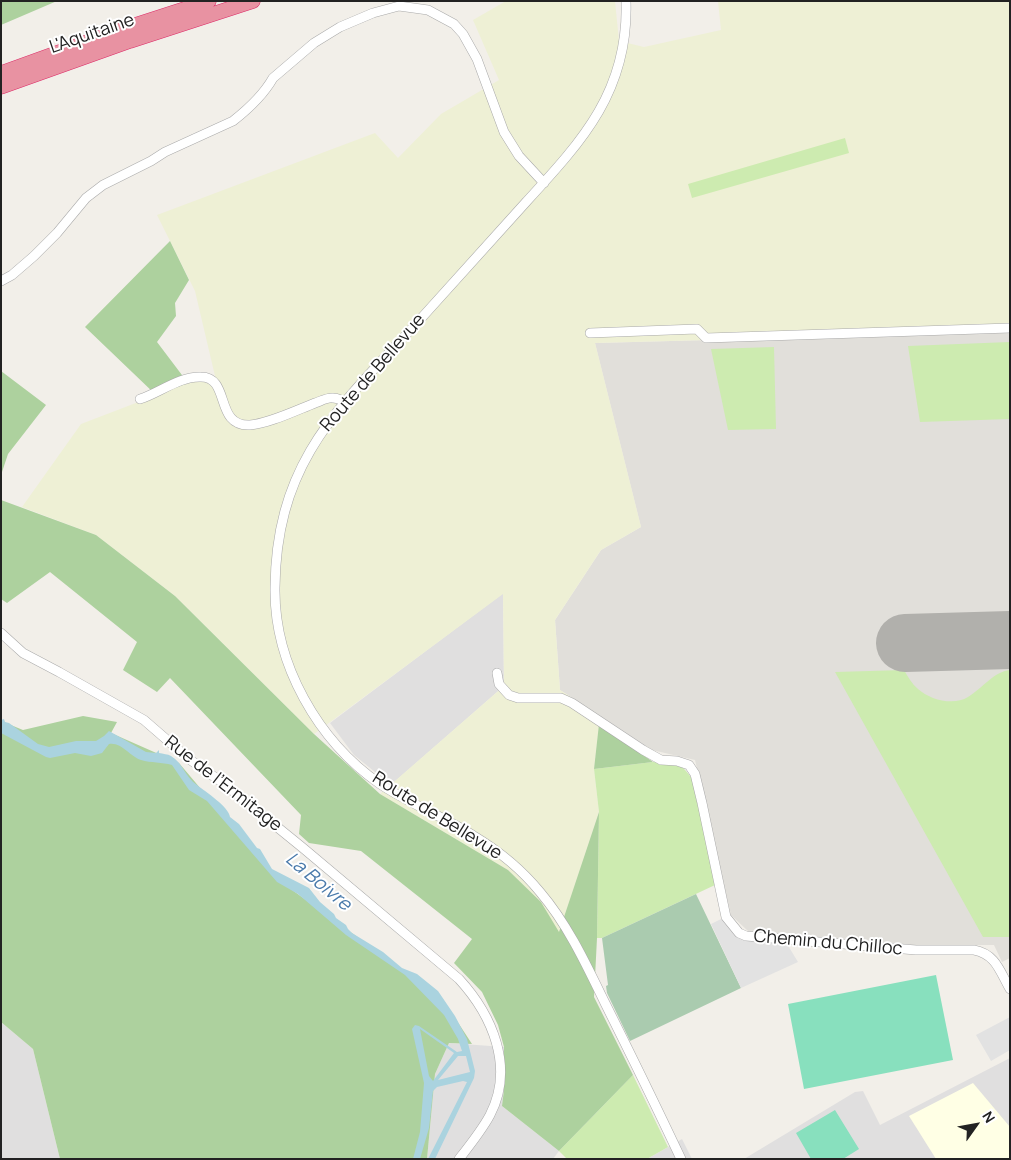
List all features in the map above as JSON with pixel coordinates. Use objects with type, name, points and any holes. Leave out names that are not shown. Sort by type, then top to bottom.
[{"type":"highway","name":"L'Aquitaine","points":[[1,73],[209,1]]},
{"type":"highway","name":"L'Aquitaine","points":[[1,87],[130,41],[253,1]]},
{"type":"street","name":"Route de Bellevue","points":[[626,1],[626,32],[616,73],[608,93],[581,139],[544,183],[344,401],[322,430],[300,469],[290,493],[278,537],[275,598],[280,634],[290,668],[305,701],[323,729],[348,758],[380,783],[475,836],[501,855],[538,890],[570,933],[642,1076],[680,1159]]},
{"type":"street","points":[[1,281],[12,275],[34,256],[57,233],[86,198],[103,185],[165,152],[233,122],[257,98],[273,78],[314,43],[340,28],[373,13],[392,7],[412,6],[428,10],[454,24],[463,34],[477,59],[504,132],[520,156],[544,183]]},
{"type":"street","points":[[590,333],[697,329],[706,338],[1010,328]]},
{"type":"street","points":[[140,399],[192,378],[206,378],[212,380],[217,385],[224,406],[232,420],[244,425],[260,423],[332,397],[344,401]]},
{"type":"street","name":"Rue de l’Ermitage","points":[[1,633],[23,653],[144,720],[189,759],[223,783],[303,848],[458,978],[470,991],[493,1031],[499,1050],[500,1088],[490,1115],[459,1159]]},
{"type":"street","name":"Chemin du Chilloc","points":[[497,673],[499,684],[504,692],[509,695],[518,698],[561,698],[572,703],[661,760],[677,761],[689,765],[695,774],[726,917],[739,933],[758,938],[916,950],[982,951],[990,956],[1010,989]]},
{"type":"shaded area","points":[[506,1],[615,1],[619,41],[644,47],[721,30],[718,1],[1010,1],[1010,332],[595,343],[641,527],[601,550],[555,620],[560,690],[600,716],[594,769],[599,812],[559,933],[541,902],[508,870],[380,794],[504,686],[503,594],[314,734],[175,596],[96,535],[22,507],[81,424],[188,383],[215,376],[195,291],[157,215],[375,133],[398,158],[441,114],[499,80],[473,20]]},
{"type":"shaded area","points":[[1010,332],[1010,958],[1002,962],[994,945],[914,945],[748,931],[731,915],[695,760],[652,750],[560,690],[555,620],[601,550],[641,527],[595,343]]},
{"type":"shaded area","points":[[503,593],[504,686],[391,785],[354,755],[330,723]]},
{"type":"shaded area","points":[[696,894],[741,988],[630,1041],[607,993],[606,986],[608,985],[602,938]]},
{"type":"shaded area","points":[[723,918],[739,933],[784,939],[798,962],[741,988],[711,924]]},
{"type":"shaded area","points":[[1010,1017],[1010,1050],[991,1061],[976,1035]]},
{"type":"shaded area","points":[[1,1022],[33,1049],[60,1159],[1,1159]]},
{"type":"shaded area","points":[[449,1043],[504,1047],[502,1106],[559,1151],[553,1159],[427,1159],[435,1074]]},
{"type":"shaded area","points":[[1010,1058],[1010,1159],[744,1159],[855,1092],[863,1091],[880,1125]]},
{"type":"shaded area","points":[[973,1083],[1010,1127],[1010,1159],[936,1159],[909,1116]]},
{"type":"shaded area","points":[[682,1139],[692,1159],[647,1159]]},
{"type":"green space","points":[[1,1],[57,1],[1,25]]},
{"type":"green space","points":[[845,138],[849,153],[692,198],[688,184]]},
{"type":"green space","points":[[170,241],[189,280],[175,303],[176,316],[157,342],[188,383],[156,395],[85,327]]},
{"type":"green space","points":[[1010,342],[1010,419],[920,422],[908,346]]},
{"type":"green space","points":[[774,347],[776,429],[728,430],[711,349]]},
{"type":"green space","points":[[1,371],[46,405],[8,454],[1,475]]},
{"type":"green space","points":[[1,500],[96,535],[175,596],[314,734],[380,794],[508,870],[541,902],[559,932],[599,812],[594,997],[633,1075],[559,1151],[502,1106],[504,1047],[498,1025],[482,992],[454,963],[472,939],[361,851],[309,843],[299,834],[301,815],[170,678],[157,692],[123,670],[137,642],[50,572],[7,603],[1,599]]},
{"type":"green space","points":[[904,670],[914,685],[923,693],[935,699],[956,701],[968,697],[998,674],[1010,670],[1010,937],[983,937],[835,672]]},
{"type":"green space","points":[[83,716],[117,722],[111,733],[179,763],[277,879],[442,998],[472,1044],[449,1043],[435,1074],[427,1159],[60,1159],[33,1049],[1,1022],[1,721],[23,730]]},
{"type":"green space","points":[[599,724],[653,762],[594,769]]},
{"type":"green space","points":[[653,762],[676,764],[684,769],[693,780],[715,885],[602,938],[597,938],[599,812],[594,769]]},
{"type":"green space","points":[[936,975],[953,1060],[804,1089],[788,1004]]},
{"type":"green space","points":[[633,1075],[668,1147],[647,1159],[567,1159],[559,1151]]},
{"type":"green space","points":[[835,1110],[859,1149],[843,1159],[811,1159],[796,1133]]},
{"type":"water","points":[[4,719],[5,722],[38,744],[49,747],[76,741],[96,741],[109,731],[146,752],[156,753],[159,750],[159,753],[171,756],[193,782],[226,809],[230,817],[239,824],[257,848],[260,849],[272,869],[309,888],[320,902],[346,925],[352,933],[383,952],[402,968],[417,974],[438,991],[455,1016],[467,1039],[475,1071],[474,1078],[435,1159],[428,1159],[467,1082],[463,1081],[437,1087],[433,1091],[429,1128],[420,1159],[413,1159],[420,1132],[424,1083],[412,1029],[415,1025],[419,1026],[457,1052],[462,1051],[458,1039],[444,1015],[405,975],[346,935],[298,894],[277,882],[207,801],[189,790],[172,765],[141,760],[114,744],[109,744],[102,753],[91,756],[75,753],[50,758],[46,757],[1,733],[1,720]],"holes":[[[420,1029],[454,1053],[433,1081],[429,1076]],[[458,1056],[466,1056],[470,1072],[438,1080]]]},
{"type":"runway","points":[[905,643],[1010,640]]},
{"type":"water label","name":"La Boivre","points":[[318,882]]}]
